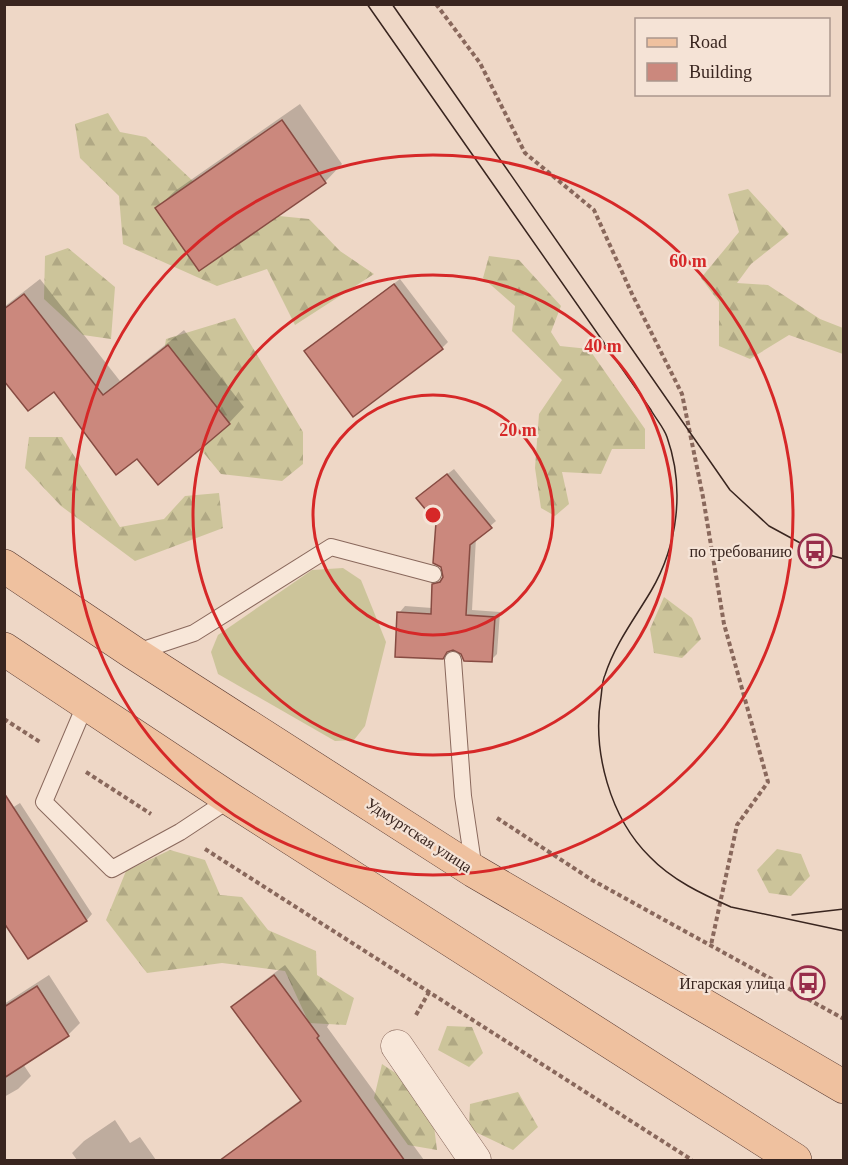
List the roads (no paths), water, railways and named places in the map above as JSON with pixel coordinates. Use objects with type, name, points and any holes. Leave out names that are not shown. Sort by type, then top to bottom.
[{"type":"main road","name":"Удмуртская улица","points":[[4,566],[134,653],[474,871],[843,1087]]},
{"type":"main road","points":[[4,649],[230,799],[795,1161]]},
{"type":"street","points":[[397,1046],[476,1161]]},
{"type":"lane","points":[[134,653],[194,633],[331,547],[433,574]]},
{"type":"lane","points":[[453,660],[463,796],[474,871]]},
{"type":"lane","points":[[86,704],[44,802],[112,868],[180,832],[230,799]]},
{"type":"tram line","points":[[367,4],[651,410],[667,437],[673,456],[677,496],[673,536],[651,591],[614,653],[604,677],[602,689],[599,718],[602,761],[607,783],[624,823],[636,841],[659,865],[678,880],[709,897],[731,907],[844,931]]},
{"type":"tram line","points":[[392,4],[730,490],[769,526],[815,551],[844,559]]},
{"type":"tram line","points":[[792,915],[844,909]]},
{"type":"place","name":"по требованию","points":[[815,551]]},
{"type":"place","name":"Игарская улица","points":[[808,983]]}]
